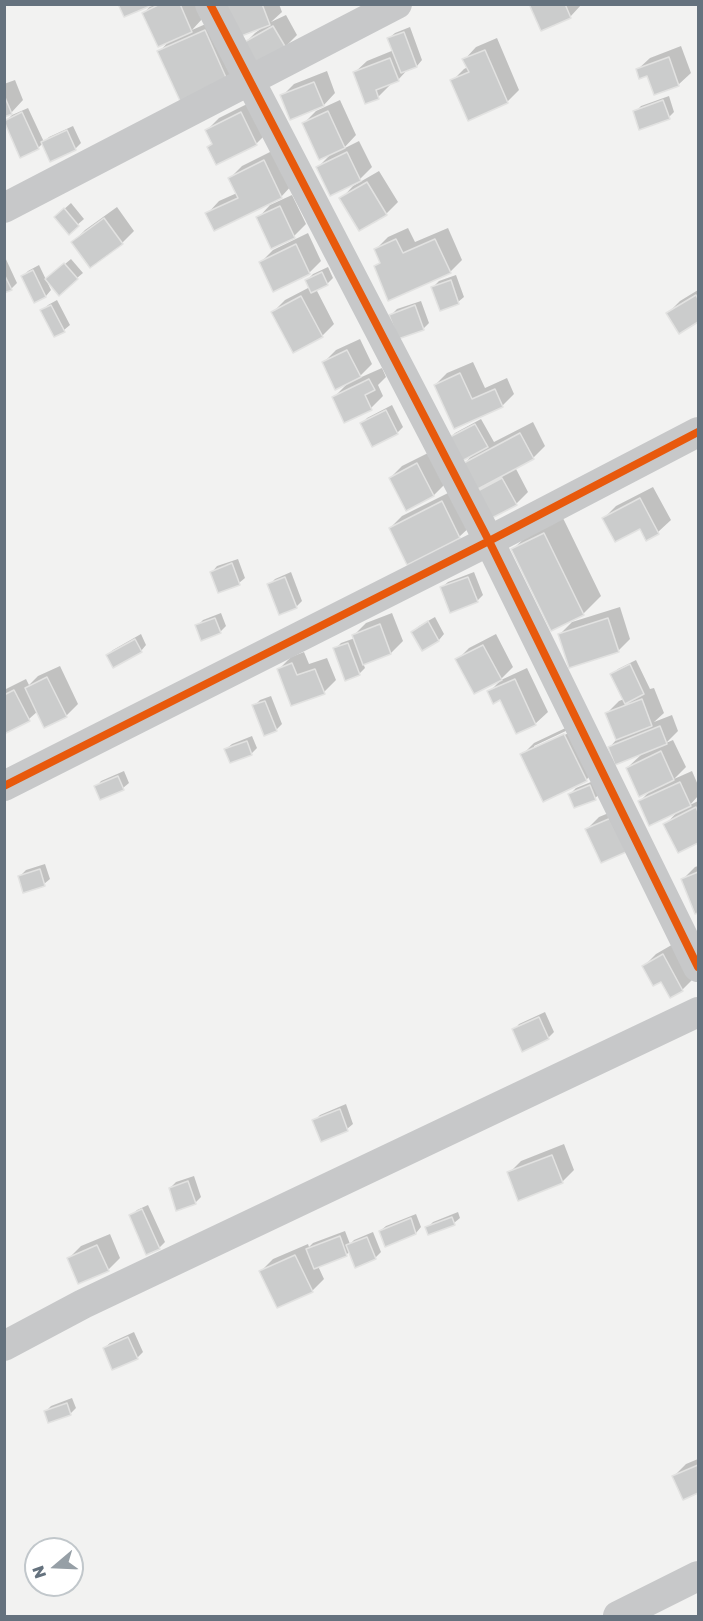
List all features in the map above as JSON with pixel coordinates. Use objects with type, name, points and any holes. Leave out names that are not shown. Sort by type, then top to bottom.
[{"type":"street","points":[[210,4],[489,541],[699,968]]},
{"type":"street","points":[[4,208],[398,4]]},
{"type":"street","points":[[4,786],[489,541],[699,432]]},
{"type":"street","points":[[4,1346],[83,1304],[699,1012]]},
{"type":"street","points":[[618,1617],[699,1576]]},
{"type":"building","points":[[118,4],[155,4],[124,17]]},
{"type":"building","points":[[160,4],[180,4],[192,32],[158,47],[142,13]]},
{"type":"building","points":[[223,4],[262,4],[270,25],[236,38]]},
{"type":"building","points":[[529,4],[565,4],[571,18],[541,31]]},
{"type":"building","points":[[273,26],[286,48],[254,67],[241,44]]},
{"type":"building","points":[[205,30],[228,82],[181,103],[157,51]]},
{"type":"building","points":[[404,32],[417,67],[401,73],[387,38]]},
{"type":"building","points":[[485,50],[508,103],[468,121],[450,80],[469,72],[462,59]]},
{"type":"building","points":[[669,57],[679,86],[654,95],[647,76],[639,79],[636,69]]},
{"type":"building","points":[[390,58],[399,81],[376,90],[379,99],[365,104],[353,72]]},
{"type":"building","points":[[314,82],[324,106],[290,120],[280,95]]},
{"type":"building","points":[[4,95],[12,114],[4,117]]},
{"type":"building","points":[[663,100],[670,119],[639,130],[633,111]]},
{"type":"building","points":[[328,111],[345,148],[319,160],[302,123]]},
{"type":"building","points":[[22,112],[39,149],[20,158],[4,121]]},
{"type":"building","points":[[241,112],[257,145],[216,165],[207,147],[212,144],[205,130]]},
{"type":"building","points":[[67,130],[76,150],[50,162],[41,142]]},
{"type":"building","points":[[347,152],[361,181],[330,196],[316,167]]},
{"type":"building","points":[[264,160],[282,198],[214,231],[205,213],[238,198],[228,178]]},
{"type":"building","points":[[367,182],[387,215],[359,231],[339,198]]},
{"type":"building","points":[[280,206],[295,238],[271,249],[256,217]]},
{"type":"building","points":[[64,208],[79,226],[69,235],[54,217]]},
{"type":"building","points":[[104,218],[123,244],[90,268],[71,242]]},
{"type":"building","points":[[396,239],[403,253],[435,239],[451,273],[388,301],[374,266],[380,263],[374,249]]},
{"type":"building","points":[[296,244],[310,274],[273,292],[259,262]]},
{"type":"building","points":[[64,263],[78,279],[59,296],[45,279]]},
{"type":"building","points":[[33,270],[46,297],[34,303],[21,276]]},
{"type":"building","points":[[322,272],[328,285],[311,293],[305,280]]},
{"type":"building","points":[[4,274],[12,290],[4,293]]},
{"type":"building","points":[[451,280],[459,304],[440,311],[431,287]]},
{"type":"building","points":[[696,295],[698,322],[679,334],[666,313]]},
{"type":"building","points":[[301,296],[323,337],[293,353],[271,312]]},
{"type":"building","points":[[51,305],[65,332],[54,337],[40,310]]},
{"type":"building","points":[[415,305],[424,330],[398,339],[389,315]]},
{"type":"building","points":[[347,350],[361,377],[335,390],[322,362]]},
{"type":"building","points":[[460,373],[472,399],[495,389],[503,407],[454,429],[434,385]]},
{"type":"building","points":[[369,379],[375,390],[365,395],[372,410],[344,423],[332,397]]},
{"type":"building","points":[[386,410],[398,434],[372,447],[360,423]]},
{"type":"building","points":[[475,424],[488,447],[460,462],[448,438]]},
{"type":"building","points":[[520,433],[534,459],[476,490],[462,464]]},
{"type":"building","points":[[417,463],[434,496],[406,511],[389,478]]},
{"type":"building","points":[[502,478],[517,505],[488,520],[474,493]]},
{"type":"building","points":[[640,498],[659,534],[646,541],[640,529],[615,542],[602,518]]},
{"type":"building","points":[[442,501],[460,538],[407,565],[389,528]]},
{"type":"building","points":[[544,533],[584,615],[551,631],[511,549]]},
{"type":"building","points":[[232,563],[240,585],[218,593],[210,572]]},
{"type":"building","points":[[285,577],[297,608],[279,615],[267,584]]},
{"type":"building","points":[[468,577],[478,602],[450,613],[440,587]]},
{"type":"building","points":[[215,618],[221,633],[201,641],[195,625]]},
{"type":"building","points":[[608,618],[619,652],[569,668],[558,634]]},
{"type":"building","points":[[428,621],[439,641],[422,651],[411,632]]},
{"type":"building","points":[[380,624],[391,654],[363,665],[352,635]]},
{"type":"building","points":[[135,639],[142,652],[113,668],[106,655]]},
{"type":"building","points":[[348,643],[360,675],[345,681],[333,648]]},
{"type":"building","points":[[483,645],[502,680],[474,694],[455,659]]},
{"type":"building","points":[[292,663],[297,675],[315,669],[325,694],[291,706],[277,669]]},
{"type":"building","points":[[630,664],[644,694],[625,704],[610,674]]},
{"type":"building","points":[[47,677],[67,717],[44,728],[25,688]]},
{"type":"building","points":[[515,679],[536,725],[516,734],[500,700],[493,704],[487,691]]},
{"type":"building","points":[[14,690],[30,721],[4,734],[4,695]]},
{"type":"building","points":[[642,699],[652,726],[616,740],[605,713]]},
{"type":"building","points":[[265,701],[277,731],[264,736],[252,705]]},
{"type":"building","points":[[660,726],[667,744],[615,765],[608,747]]},
{"type":"building","points":[[564,734],[587,781],[543,802],[520,754]]},
{"type":"building","points":[[247,741],[252,755],[230,763],[224,749]]},
{"type":"building","points":[[661,751],[674,780],[639,797],[626,768]]},
{"type":"building","points":[[118,776],[124,790],[100,800],[94,786]]},
{"type":"building","points":[[680,782],[691,806],[649,826],[638,801]]},
{"type":"building","points":[[590,785],[596,800],[574,808],[568,794]]},
{"type":"building","points":[[696,807],[698,843],[678,853],[663,824]]},
{"type":"building","points":[[611,818],[626,852],[601,863],[585,829]]},
{"type":"building","points":[[40,869],[45,886],[23,893],[18,876]]},
{"type":"building","points":[[698,872],[698,913],[695,914],[681,879]]},
{"type":"building","points":[[663,954],[683,991],[670,998],[661,982],[653,986],[642,966]]},
{"type":"building","points":[[539,1017],[549,1039],[522,1052],[512,1029]]},
{"type":"building","points":[[340,1109],[348,1131],[321,1142],[312,1120]]},
{"type":"building","points":[[552,1155],[563,1183],[518,1201],[507,1172]]},
{"type":"building","points":[[188,1181],[196,1204],[176,1211],[169,1188]]},
{"type":"building","points":[[142,1209],[160,1249],[146,1255],[129,1215]]},
{"type":"building","points":[[452,1217],[455,1225],[428,1235],[425,1227]]},
{"type":"building","points":[[411,1218],[416,1234],[385,1247],[379,1231]]},
{"type":"building","points":[[340,1236],[347,1256],[314,1269],[306,1249]]},
{"type":"building","points":[[367,1237],[376,1259],[355,1268],[346,1245]]},
{"type":"building","points":[[97,1245],[109,1271],[78,1284],[67,1258]]},
{"type":"building","points":[[295,1255],[313,1292],[277,1308],[259,1271]]},
{"type":"building","points":[[128,1337],[138,1359],[112,1370],[103,1348]]},
{"type":"building","points":[[67,1403],[71,1415],[48,1423],[44,1411]]},
{"type":"building","points":[[698,1465],[698,1493],[683,1500],[672,1476]]},
{"type":"cycle path","points":[[210,4],[489,541],[698,967]]},
{"type":"cycle path","points":[[4,786],[489,541],[698,432]]}]
